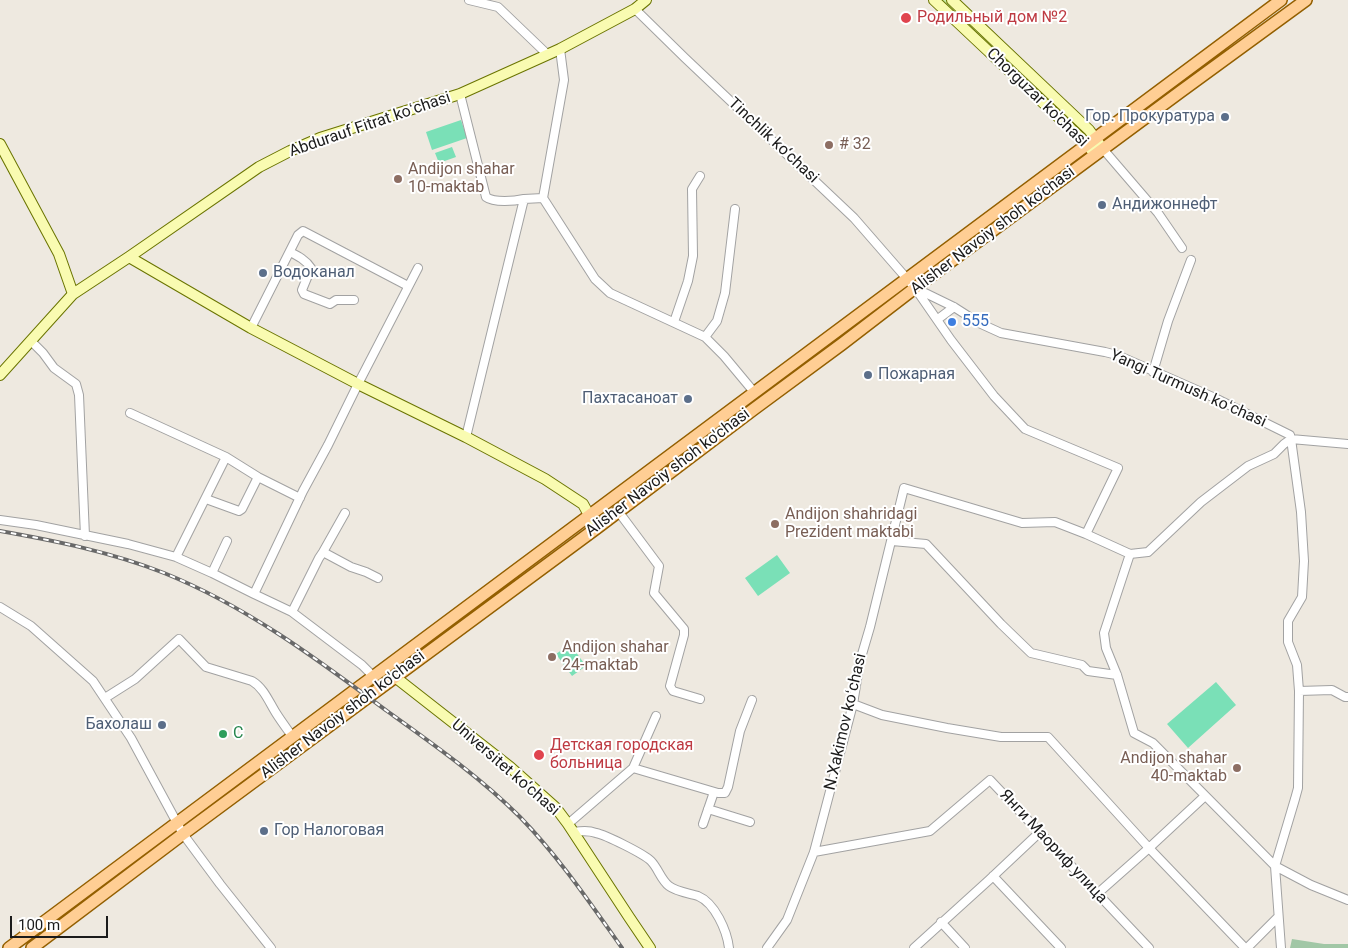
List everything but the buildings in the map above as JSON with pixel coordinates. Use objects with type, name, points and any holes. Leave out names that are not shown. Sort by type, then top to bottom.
[{"type":"main road","name":"Abdurauf Fitrat koʻchasi","points":[[0,375],[73,294],[259,167],[320,138],[460,94],[560,49],[635,9],[646,0]]},
{"type":"main road","name":"Chorguzar ko'chasi","points":[[934,0],[1091,141]]},
{"type":"main road","name":"Chorguzar ko'chasi","points":[[952,0],[1091,141],[1099,152]]},
{"type":"main road","name":"Alisher Navoiy shoh ko'chasi","points":[[9,948],[1281,0]]},
{"type":"main road","name":"Alisher Navoiy shoh ko'chasi","points":[[32,948],[916,288],[1306,0]]},
{"type":"main road","points":[[0,144],[59,254],[73,294]]},
{"type":"main road","points":[[129,257],[251,328],[545,479],[583,504],[598,527]]},
{"type":"main road","points":[[845,325],[853,336]]},
{"type":"main road","points":[[828,337],[837,348]]},
{"type":"main road","points":[[713,422],[722,433]]},
{"type":"main road","points":[[516,569],[525,581]]},
{"type":"main road","name":"Universitet kо‘chasi","points":[[395,677],[510,768],[556,808],[650,948]]},
{"type":"street","points":[[469,0],[498,7],[547,54]]},
{"type":"street","name":"Tinchlik kо‘chasi","points":[[635,9],[854,218],[916,288]]},
{"type":"street","points":[[560,49],[564,80],[543,198],[595,279],[610,293],[705,337],[724,356],[754,392]]},
{"type":"street","points":[[460,94],[486,197],[490,200],[517,201],[543,198]]},
{"type":"street","points":[[1099,152],[1158,213],[1182,248]]},
{"type":"street","points":[[674,322],[688,281],[693,256],[692,189],[700,176]]},
{"type":"street","points":[[466,437],[524,199]]},
{"type":"street","points":[[705,337],[717,321],[725,293],[734,210]]},
{"type":"street","points":[[251,328],[298,235],[304,231],[408,286]]},
{"type":"street","points":[[290,252],[301,257],[311,268],[302,290],[304,294],[330,304],[336,300],[354,300]]},
{"type":"street","points":[[1153,372],[1168,321],[1191,260]]},
{"type":"street","points":[[254,594],[300,498],[418,268]]},
{"type":"street","points":[[916,288],[951,340],[994,396],[1024,429],[1118,468],[1086,534],[1130,554],[1148,552],[1201,502],[1248,466],[1274,454],[1291,439],[1301,512],[1304,561],[1302,597],[1288,621],[1288,642],[1297,665],[1299,691],[1298,788],[1296,800],[1274,866],[1281,948]]},
{"type":"street","name":"Yangi Turmush koʻchasi","points":[[916,288],[978,323],[1001,333],[1117,355],[1215,398],[1290,435],[1291,439],[1348,444]]},
{"type":"street","points":[[938,319],[954,308]]},
{"type":"street","points":[[31,340],[54,368],[76,384],[79,395],[85,536]]},
{"type":"street","points":[[130,412],[226,457],[258,477],[300,498]]},
{"type":"street","points":[[176,557],[226,457]]},
{"type":"street","points":[[206,499],[239,511],[242,509],[258,477]]},
{"type":"street","name":"N.Xakimov koʻchasi","points":[[767,948],[787,920],[814,852],[853,704],[860,661],[904,488],[1022,523],[1054,522],[1086,534]]},
{"type":"street","points":[[618,511],[659,566],[654,593],[684,629],[670,686],[671,689],[700,699]]},
{"type":"street","points":[[292,612],[344,512]]},
{"type":"street","points":[[0,520],[36,525],[128,544],[176,557],[292,612],[362,665],[373,676]]},
{"type":"street","points":[[212,573],[227,540]]},
{"type":"street","points":[[892,541],[926,544],[1031,653],[1082,665],[1088,671],[1117,675]]},
{"type":"street","points":[[324,552],[351,567],[378,578]]},
{"type":"street","points":[[1130,554],[1104,633],[1106,648],[1117,675],[1134,733],[1153,743],[1274,866],[1311,885],[1348,900]]},
{"type":"street","points":[[0,607],[31,626],[93,681],[131,738],[183,834],[220,884],[272,948]]},
{"type":"street","points":[[105,698],[135,679],[179,639],[206,667],[252,681],[256,684],[262,690],[292,736]]},
{"type":"street","points":[[1299,691],[1332,690],[1348,697]]},
{"type":"street","points":[[633,768],[714,792],[725,793],[728,787],[740,731],[752,700]]},
{"type":"street","points":[[853,704],[882,716],[947,728],[1001,737],[1048,737],[1149,848],[1246,948],[1278,917]]},
{"type":"street","points":[[571,828],[633,768],[656,716]]},
{"type":"street","name":"Янги Маориф улица","points":[[814,852],[930,831],[990,780],[1149,948]]},
{"type":"street","points":[[703,824],[714,792]]},
{"type":"street","points":[[1097,894],[1204,796]]},
{"type":"street","points":[[708,809],[750,822]]},
{"type":"street","points":[[571,828],[598,833],[634,851],[651,861],[667,885],[701,897],[717,916],[726,933],[728,948]]},
{"type":"street","points":[[914,948],[1040,832]]},
{"type":"street","points":[[993,876],[1061,948]]},
{"type":"street","points":[[941,922],[965,948]]},
{"type":"green space","points":[[940,0],[949,0],[1069,115],[1065,119]]},
{"type":"green space","points":[[461,120],[467,138],[432,150],[426,132]]},
{"type":"green space","points":[[452,147],[456,157],[439,163],[435,153]]},
{"type":"green space","points":[[777,555],[790,573],[758,596],[745,578]]},
{"type":"green space","points":[[570,644],[586,666],[572,676],[556,654]]},
{"type":"green space","points":[[1216,682],[1236,705],[1188,748],[1167,724]]},
{"type":"green space","points":[[1292,939],[1324,944],[1348,944],[1348,948],[1290,948]]},
{"type":"railway","points":[[0,531],[83,548],[124,559],[164,573],[224,601],[307,653],[439,748],[505,802],[561,864],[622,948]]},
{"type":"place","name":"Родильный дом №2","points":[[906,18]]},
{"type":"place","name":"Гор. Прокуратура","points":[[1225,117]]},
{"type":"place","name":"# 32","points":[[829,145]]},
{"type":"place","name":"Andijon shahar 10-maktab","points":[[398,179]]},
{"type":"place","name":"Андижоннефт","points":[[1102,205]]},
{"type":"place","name":"Водоканал","points":[[263,273]]},
{"type":"place","name":"555","points":[[952,322]]},
{"type":"place","name":"Пожарная","points":[[868,375]]},
{"type":"place","name":"Пахтасаноат","points":[[688,399]]},
{"type":"place","name":"Andijon shahridagi Prezident maktabi","points":[[775,524]]},
{"type":"place","name":"Andijon shahar 24-maktab","points":[[552,657]]},
{"type":"place","name":"Бахолаш","points":[[162,725]]},
{"type":"place","name":"С","points":[[223,734]]},
{"type":"place","name":"Детская городская больница","points":[[539,755]]},
{"type":"place","name":"Andijon shahar 40-maktab","points":[[1237,768]]},
{"type":"place","name":"Гор Налоговая","points":[[264,831]]}]
